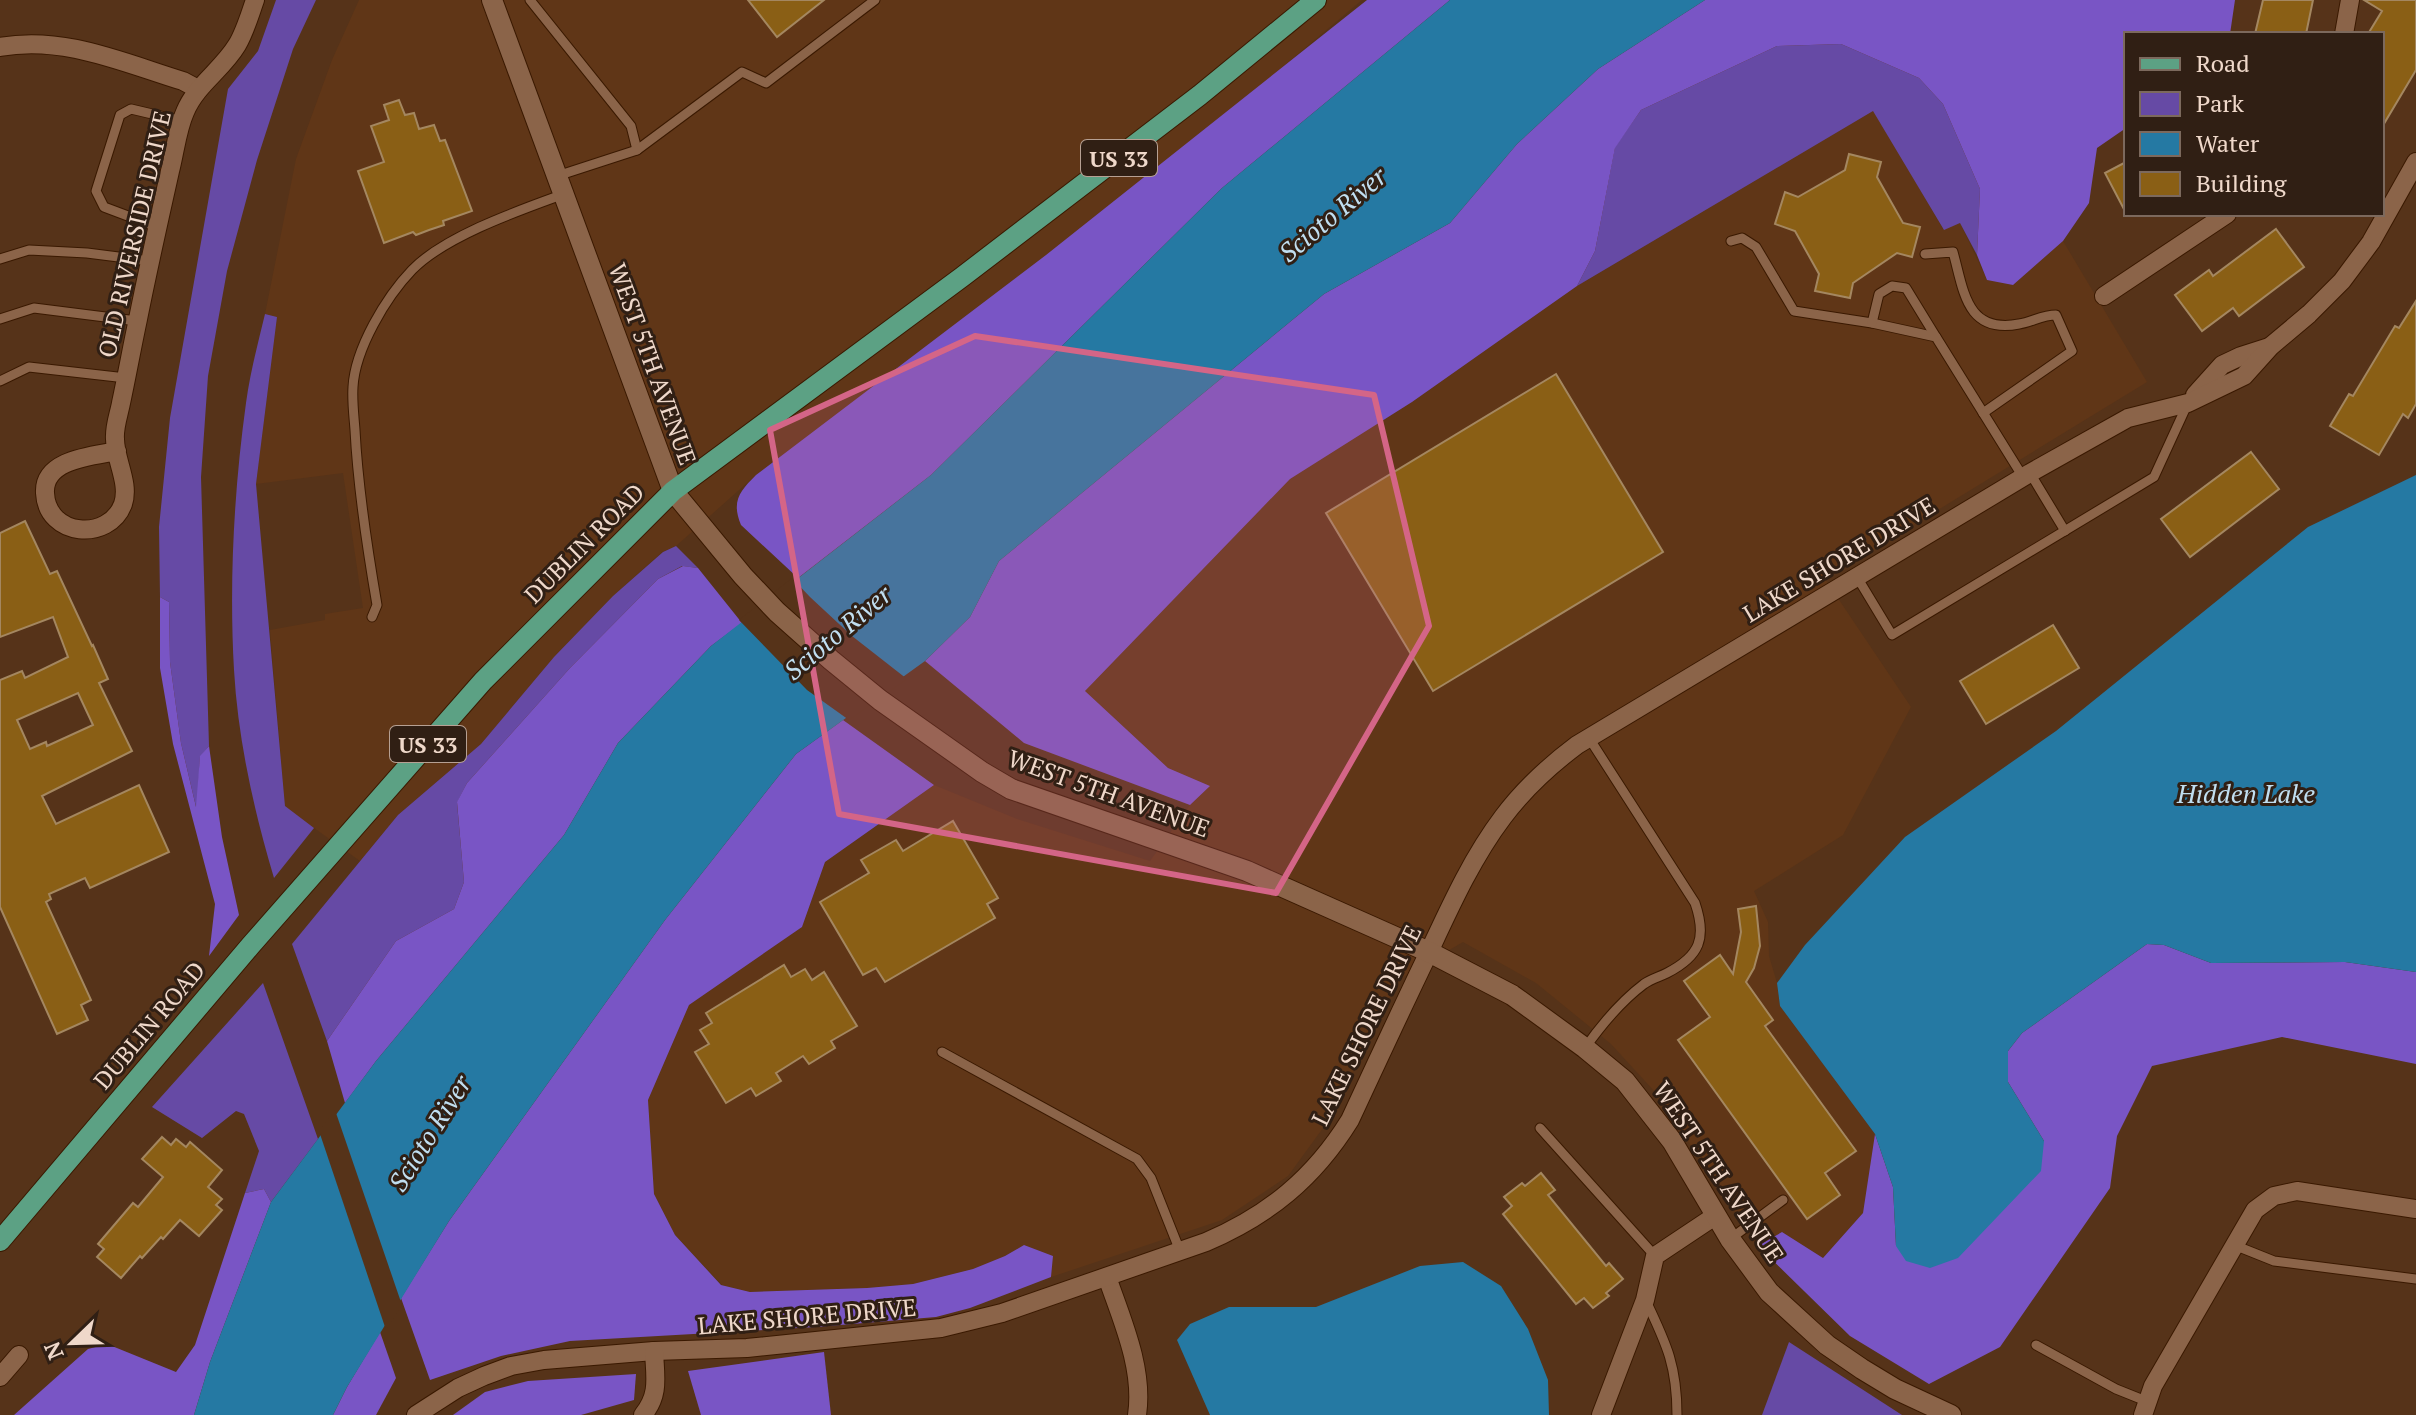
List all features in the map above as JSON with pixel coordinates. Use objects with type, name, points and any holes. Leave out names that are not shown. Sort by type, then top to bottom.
[{"type":"main road","name":"WEST 5TH AVENUE","points":[[492,0],[673,491],[777,612],[880,700],[1011,789],[1247,871],[1429,952],[1512,995],[1625,1081],[1672,1141],[1715,1216],[1769,1292],[1827,1345],[1895,1389],[1951,1415]]},
{"type":"main road","name":"DUBLIN ROAD","points":[[0,1241],[251,945],[483,681],[673,491],[962,277],[1200,95],[1307,3]]},
{"type":"street","name":"OLD RIVERSIDE DRIVE","points":[[117,451],[81,458],[62,465],[50,474],[44,490],[54,517],[62,525],[72,529],[101,526],[114,518],[123,505],[125,491],[115,437],[137,321],[182,121],[198,89],[238,45],[255,0]]},
{"type":"street","points":[[2344,32],[2350,0]]},
{"type":"street","points":[[0,47],[39,43],[79,48],[183,81],[198,89]]},
{"type":"street","points":[[2188,403],[2222,365],[2271,346],[2342,281],[2371,242],[2416,162]]},
{"type":"street","points":[[2104,296],[2224,216]]},
{"type":"street","name":"LAKE SHORE DRIVE","points":[[416,1415],[458,1388],[484,1376],[511,1366],[544,1360],[654,1351],[747,1348],[941,1328],[1002,1313],[1228,1232],[1268,1209],[1305,1179],[1350,1120],[1474,864],[1502,818],[1550,766],[1589,738],[2026,475],[2128,418],[2188,403]]},
{"type":"street","points":[[2145,1408],[2153,1386],[2255,1210],[2274,1196],[2297,1191],[2416,1209]]},
{"type":"street","points":[[1601,1415],[1645,1300],[1655,1256],[1715,1216]]},
{"type":"street","points":[[1107,1277],[1136,1370],[1137,1415]]},
{"type":"street","points":[[643,1415],[655,1395],[654,1351]]},
{"type":"street","points":[[0,1377],[19,1355]]},
{"type":"lane","points":[[530,0],[631,126],[637,150]]},
{"type":"lane","points":[[372,617],[377,605],[356,460],[353,386],[363,345],[388,302],[413,269],[451,242],[637,150],[742,72],[766,83],[875,0]]},
{"type":"lane","points":[[157,227],[104,207],[96,191],[120,115],[131,109],[182,121]]},
{"type":"lane","points":[[1731,241],[1742,238],[1756,247],[1794,311],[1936,337]]},
{"type":"lane","points":[[0,259],[29,250],[150,261]]},
{"type":"lane","points":[[1925,254],[1953,252],[1970,309],[1982,321],[2001,326],[2056,315],[2072,351],[1983,413]]},
{"type":"lane","points":[[1872,323],[1879,294],[1892,286],[1906,288],[1983,413],[2065,531]]},
{"type":"lane","points":[[0,319],[34,308],[137,321]]},
{"type":"lane","points":[[0,381],[29,367],[126,378]]},
{"type":"lane","points":[[1857,577],[1892,635],[2154,477],[2188,403]]},
{"type":"lane","points":[[1585,1048],[1625,999],[1647,981],[1668,972],[1695,954],[1701,938],[1701,920],[1695,903],[1589,738]]},
{"type":"lane","points":[[942,1052],[1137,1159],[1151,1178],[1180,1251]]},
{"type":"lane","points":[[1540,1128],[1655,1256]]},
{"type":"lane","points":[[1730,1239],[1783,1200]]},
{"type":"lane","points":[[2234,1245],[2274,1261],[2416,1279]]},
{"type":"lane","points":[[1645,1300],[1669,1348],[1677,1389],[1677,1415]]},
{"type":"lane","points":[[2036,1345],[2145,1408]]},
{"type":"highlighted area","points":[[975,336],[1374,395],[1429,626],[1276,893],[839,814],[770,430]]},
{"type":"shaded area","points":[[359,0],[1362,0],[1273,75],[1046,255],[756,475],[676,546],[662,552],[613,596],[554,657],[481,744],[398,815],[360,861],[285,807],[270,630],[325,620],[325,614],[363,608],[343,473],[256,484],[277,317],[265,314],[296,159],[332,60]]},
{"type":"shaded area","points":[[1367,0],[1450,0],[1222,188],[931,475],[798,578],[741,525],[737,503],[756,475],[1046,255]]},
{"type":"shaded area","points":[[1705,0],[2235,0],[2230,32],[2124,32],[2124,129],[2097,148],[2089,203],[2063,241],[2013,285],[1987,280],[1977,255],[1980,189],[1943,104],[1919,78],[1841,44],[1777,46],[1641,110],[1615,148],[1595,251],[1577,286],[1412,402],[1290,479],[1085,691],[1168,768],[1210,786],[1190,805],[1024,743],[925,661],[970,617],[999,561],[1324,294],[1450,223],[1517,144],[1598,69]]},
{"type":"shaded area","points":[[1874,110],[1943,229],[1960,223],[1987,280],[2013,285],[2063,241],[2147,382],[1825,579],[1911,707],[1843,835],[1754,891],[1768,922],[1769,956],[1780,1006],[1875,1134],[1863,1213],[1823,1258],[1782,1232],[1758,1246],[1656,1093],[1611,1044],[1536,983],[1463,942],[1398,980],[1331,1117],[1288,1176],[1222,1220],[1051,1277],[1053,1256],[1024,1245],[973,1269],[913,1284],[750,1292],[722,1285],[675,1235],[654,1194],[648,1100],[689,1005],[802,927],[825,862],[934,785],[1017,819],[1150,861],[1190,805],[1210,786],[1168,768],[1085,691],[1290,479],[1412,402],[1577,286]]},
{"type":"shaded area","points":[[683,566],[698,568],[742,623],[711,646],[618,743],[564,835],[376,1061],[345,1103],[327,1041],[396,941],[454,909],[464,882],[457,802],[467,783],[570,668],[658,579]]},
{"type":"shaded area","points":[[160,597],[169,602],[170,662],[181,743],[196,807],[200,756],[209,746],[222,837],[239,915],[209,956],[215,904],[173,744],[160,668]]},
{"type":"shaded area","points":[[843,720],[934,785],[825,862],[802,927],[689,1005],[648,1100],[654,1194],[675,1235],[721,1285],[750,1292],[913,1284],[973,1269],[1024,1245],[1053,1256],[1051,1277],[970,1308],[936,1317],[570,1341],[501,1356],[430,1380],[401,1298],[449,1221],[665,920],[796,754]]},
{"type":"shaded area","points":[[2147,944],[2164,945],[2211,963],[2345,962],[2416,972],[2416,1064],[2282,1037],[2152,1066],[2117,1136],[2110,1188],[2000,1347],[1929,1384],[1850,1336],[1758,1246],[1782,1232],[1823,1258],[1863,1213],[1875,1134],[1893,1187],[1896,1246],[2044,1141],[2008,1082],[2008,1051],[2022,1033]]},
{"type":"shaded area","points":[[264,1189],[271,1202],[210,1362],[194,1415],[14,1415],[88,1349],[107,1344],[176,1372],[195,1345],[245,1193]]},
{"type":"shaded area","points":[[380,1332],[396,1378],[376,1415],[333,1415],[347,1387]]},
{"type":"shaded area","points":[[824,1352],[831,1415],[701,1415],[688,1371]]},
{"type":"shaded area","points":[[636,1374],[634,1400],[581,1415],[453,1415],[485,1392],[528,1381]]},
{"type":"green space","points":[[276,0],[316,0],[293,49],[257,160],[227,271],[208,376],[201,477],[209,746],[200,757],[197,811],[181,743],[170,662],[169,602],[160,597],[159,527],[170,418],[228,89],[258,51]]},
{"type":"green space","points":[[1841,44],[1919,78],[1943,104],[1980,189],[1977,255],[1960,223],[1944,230],[1873,111],[1577,286],[1595,251],[1615,147],[1641,110],[1777,46]]},
{"type":"green space","points":[[265,314],[277,317],[256,484],[285,806],[314,828],[274,878],[243,749],[233,637],[232,570],[238,469],[248,392]]},
{"type":"green space","points":[[676,546],[698,568],[682,566],[658,579],[570,668],[467,783],[457,803],[464,882],[454,909],[396,941],[327,1041],[292,944],[398,815],[481,744],[554,657],[613,596],[663,552]]},
{"type":"green space","points":[[263,983],[318,1139],[271,1202],[264,1189],[245,1193],[259,1151],[244,1114],[236,1111],[202,1138],[152,1107]]},
{"type":"green space","points":[[1789,1342],[1902,1415],[1762,1415]]},
{"type":"water","name":"Scioto River","points":[[1450,0],[1705,0],[1598,69],[1517,144],[1450,223],[1324,294],[999,561],[970,617],[925,661],[796,754],[665,920],[449,1221],[333,1415],[194,1415],[210,1362],[271,1202],[376,1061],[564,835],[618,743],[711,646],[931,475],[1222,188]]},
{"type":"water","name":"Hidden Lake","points":[[2416,475],[2416,972],[2345,962],[2211,963],[2164,945],[2147,944],[2022,1033],[2008,1051],[2008,1082],[2044,1141],[2041,1171],[1958,1258],[1930,1268],[1906,1261],[1896,1246],[1893,1187],[1875,1134],[1780,1006],[1777,983],[1805,945],[1905,837],[2056,731],[2308,527]]},
{"type":"water","points":[[1463,1262],[1501,1286],[1528,1329],[1548,1380],[1549,1415],[1210,1415],[1177,1340],[1190,1324],[1229,1307],[1316,1307],[1420,1266]]},
{"type":"pier","points":[[792,578],[852,636],[907,679],[849,720],[807,690],[739,620]]},
{"type":"pier","points":[[335,1110],[402,1305],[386,1330],[319,1131]]},
{"type":"building","points":[[748,0],[824,0],[777,37]]},
{"type":"building","points":[[2263,0],[2313,0],[2306,32],[2255,32]]},
{"type":"building","points":[[2364,0],[2416,0],[2416,70],[2384,124],[2384,32],[2369,32],[2382,11]]},
{"type":"building","points":[[399,100],[405,115],[414,113],[419,129],[434,125],[440,141],[445,140],[472,211],[443,221],[444,225],[384,243],[358,171],[384,162],[371,126],[389,120],[384,105]]},
{"type":"building","points":[[1849,154],[1881,162],[1877,177],[1903,223],[1920,227],[1912,257],[1897,253],[1853,283],[1850,298],[1815,291],[1819,274],[1795,231],[1775,224],[1785,192],[1798,197],[1845,170]]},
{"type":"building","points":[[2124,163],[2124,209],[2105,173]]},
{"type":"building","points":[[2276,229],[2304,267],[2239,316],[2233,308],[2202,331],[2175,295],[2209,270],[2213,276]]},
{"type":"building","points":[[2416,301],[2416,404],[2408,418],[2403,414],[2379,455],[2330,426],[2349,394],[2353,396],[2395,326],[2399,328]]},
{"type":"building","points":[[1556,374],[1663,552],[1433,691],[1326,513]]},
{"type":"building","points":[[2251,452],[2279,489],[2190,557],[2161,519]]},
{"type":"building","points":[[25,521],[50,574],[57,571],[108,679],[99,683],[132,751],[42,796],[56,824],[139,785],[169,852],[90,888],[85,878],[49,894],[51,899],[46,902],[91,1000],[81,1005],[88,1020],[57,1034],[0,907],[0,680],[22,671],[25,678],[68,657],[53,617],[0,637],[0,533]],"holes":[[[78,693],[93,725],[47,746],[46,742],[30,749],[17,720]]]},
{"type":"building","points":[[2053,625],[2079,668],[1986,724],[1960,681]]},
{"type":"building","points":[[953,821],[998,898],[987,904],[995,918],[885,982],[876,968],[863,975],[820,902],[869,873],[861,860],[896,840],[903,851]]},
{"type":"building","points":[[1756,906],[1760,946],[1746,982],[1773,1020],[1765,1026],[1856,1151],[1825,1173],[1840,1195],[1807,1219],[1678,1040],[1710,1017],[1684,981],[1720,955],[1733,974],[1741,932],[1738,909]]},
{"type":"building","points":[[784,965],[791,977],[805,969],[812,980],[824,972],[857,1026],[831,1041],[835,1048],[809,1064],[803,1056],[776,1073],[781,1081],[756,1096],[751,1088],[726,1103],[695,1052],[709,1044],[700,1030],[712,1023],[706,1013]]},
{"type":"building","points":[[162,1137],[171,1145],[176,1139],[186,1147],[190,1142],[222,1170],[208,1187],[222,1199],[216,1205],[222,1210],[199,1236],[180,1220],[121,1278],[97,1257],[104,1249],[98,1244],[133,1203],[138,1207],[163,1177],[142,1159]]},
{"type":"building","points":[[1541,1173],[1555,1190],[1548,1195],[1606,1266],[1609,1263],[1623,1279],[1606,1293],[1609,1296],[1593,1308],[1584,1298],[1576,1304],[1503,1214],[1512,1206],[1504,1197]]}]
